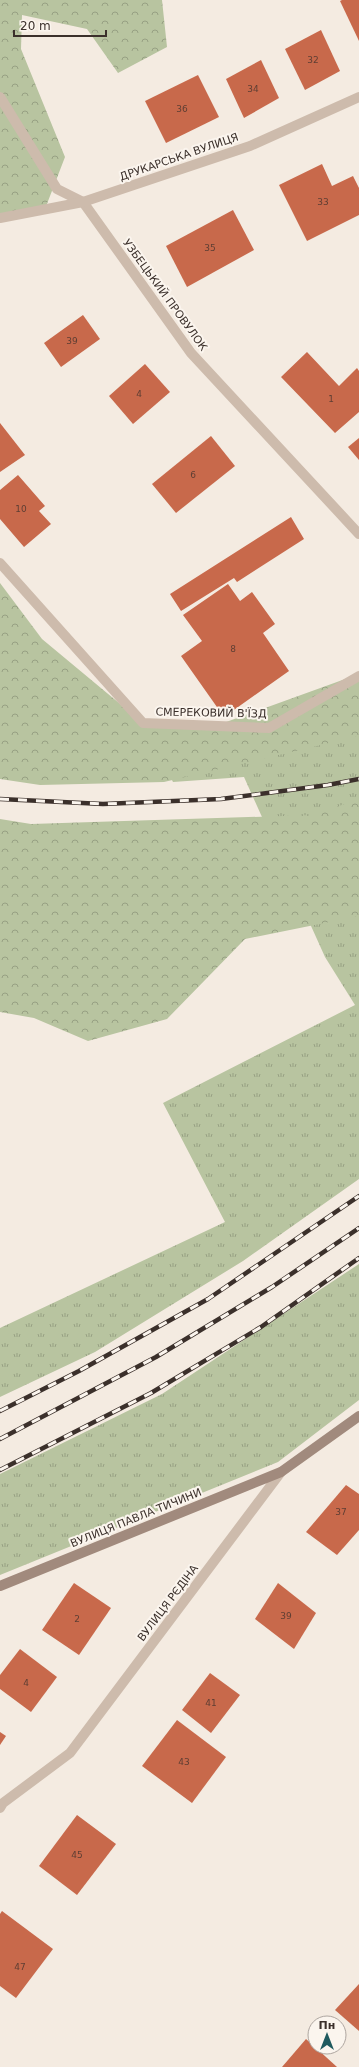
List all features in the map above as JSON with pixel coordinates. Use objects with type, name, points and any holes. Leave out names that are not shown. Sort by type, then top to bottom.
[{"type":"main road","name":"ВУЛИЦЯ РЄДІНА","points":[[281,1472],[359,1416]]},
{"type":"main road","name":"ВУЛИЦЯ ПАВЛА ТИЧИНИ","points":[[0,1586],[281,1472]]},
{"type":"street","name":"УЗБЕЦЬКИЙ ПРОВУЛОК","points":[[0,97],[57,189],[83,202],[191,353],[359,534]]},
{"type":"street","name":"ДРУКАРСЬКА ВУЛИЦЯ","points":[[0,218],[83,202],[250,146],[359,97]]},
{"type":"street","name":"СМЕРЕКОВИЙ В'ЇЗД","points":[[0,563],[143,723],[268,728],[359,676]]},
{"type":"street","name":"ВУЛИЦЯ РЄДІНА","points":[[0,1808],[3,1803],[70,1753],[281,1472]]},
{"type":"green space","points":[[0,0],[162,0],[167,47],[118,73],[87,29],[22,15],[21,49],[65,157],[45,209],[0,218]]},
{"type":"green space","points":[[0,583],[42,639],[143,723],[215,726],[359,674],[359,736],[164,782],[40,785],[0,779]]},
{"type":"green space","points":[[359,676],[359,1179],[243,1261],[95,1352],[0,1397],[0,1328],[225,1222],[163,1103],[355,1005],[325,957],[244,777],[173,782],[143,723],[275,724]]},
{"type":"green space","points":[[359,799],[359,916],[245,939],[167,1019],[88,1041],[34,1018],[0,1012],[0,819],[31,824],[313,815]]},
{"type":"green space","points":[[359,1264],[359,1400],[278,1462],[0,1575],[0,1474],[162,1394]]},
{"type":"building","points":[[359,0],[359,41],[340,1]]},
{"type":"building","points":[[321,30],[340,71],[305,90],[285,49]]},
{"type":"building","points":[[261,60],[279,98],[244,118],[226,79]]},
{"type":"building","points":[[198,75],[219,117],[166,143],[145,101]]},
{"type":"building","points":[[322,164],[332,186],[353,176],[359,188],[359,215],[307,241],[279,185]]},
{"type":"building","points":[[233,210],[254,250],[187,287],[166,246]]},
{"type":"building","points":[[83,315],[100,339],[61,367],[44,343]]},
{"type":"building","points":[[307,352],[339,386],[357,368],[359,371],[359,412],[335,433],[281,377]]},
{"type":"building","points":[[145,364],[170,392],[133,424],[109,396]]},
{"type":"building","points":[[0,423],[25,455],[0,472]]},
{"type":"building","points":[[211,436],[235,466],[176,513],[152,484]]},
{"type":"building","points":[[359,438],[359,460],[348,447]]},
{"type":"building","points":[[18,475],[45,506],[39,511],[51,524],[24,547],[0,519],[0,490]]},
{"type":"building","points":[[291,517],[304,539],[237,582],[234,578],[181,611],[170,594]]},
{"type":"building","points":[[228,584],[240,601],[252,592],[275,624],[263,633],[289,671],[224,717],[181,656],[202,641],[183,615]]},
{"type":"building","points":[[346,1485],[359,1494],[359,1530],[337,1555],[306,1532]]},
{"type":"building","points":[[74,1583],[111,1608],[79,1655],[42,1630]]},
{"type":"building","points":[[278,1583],[316,1613],[294,1649],[255,1619]]},
{"type":"building","points":[[20,1649],[57,1677],[31,1712],[0,1689],[0,1675]]},
{"type":"building","points":[[210,1673],[240,1695],[211,1733],[182,1710]]},
{"type":"building","points":[[177,1720],[226,1757],[192,1803],[142,1766]]},
{"type":"building","points":[[0,1732],[6,1736],[0,1745]]},
{"type":"building","points":[[77,1815],[116,1844],[77,1895],[39,1866]]},
{"type":"building","points":[[2,1911],[53,1949],[16,1998],[0,1986],[0,1914]]},
{"type":"building","points":[[359,1984],[359,2031],[347,2020],[347,2015],[341,2015],[335,2010]]},
{"type":"building","points":[[306,2039],[307,2055],[324,2055],[337,2067],[282,2067]]},
{"type":"railway","points":[[0,799],[103,804],[221,799],[328,785],[359,779]]},
{"type":"railway","points":[[0,1411],[79,1371],[208,1299],[359,1196]]},
{"type":"railway","points":[[0,1439],[156,1357],[272,1287],[359,1228]]},
{"type":"railway","points":[[0,1470],[151,1393],[261,1327],[359,1258]]}]
